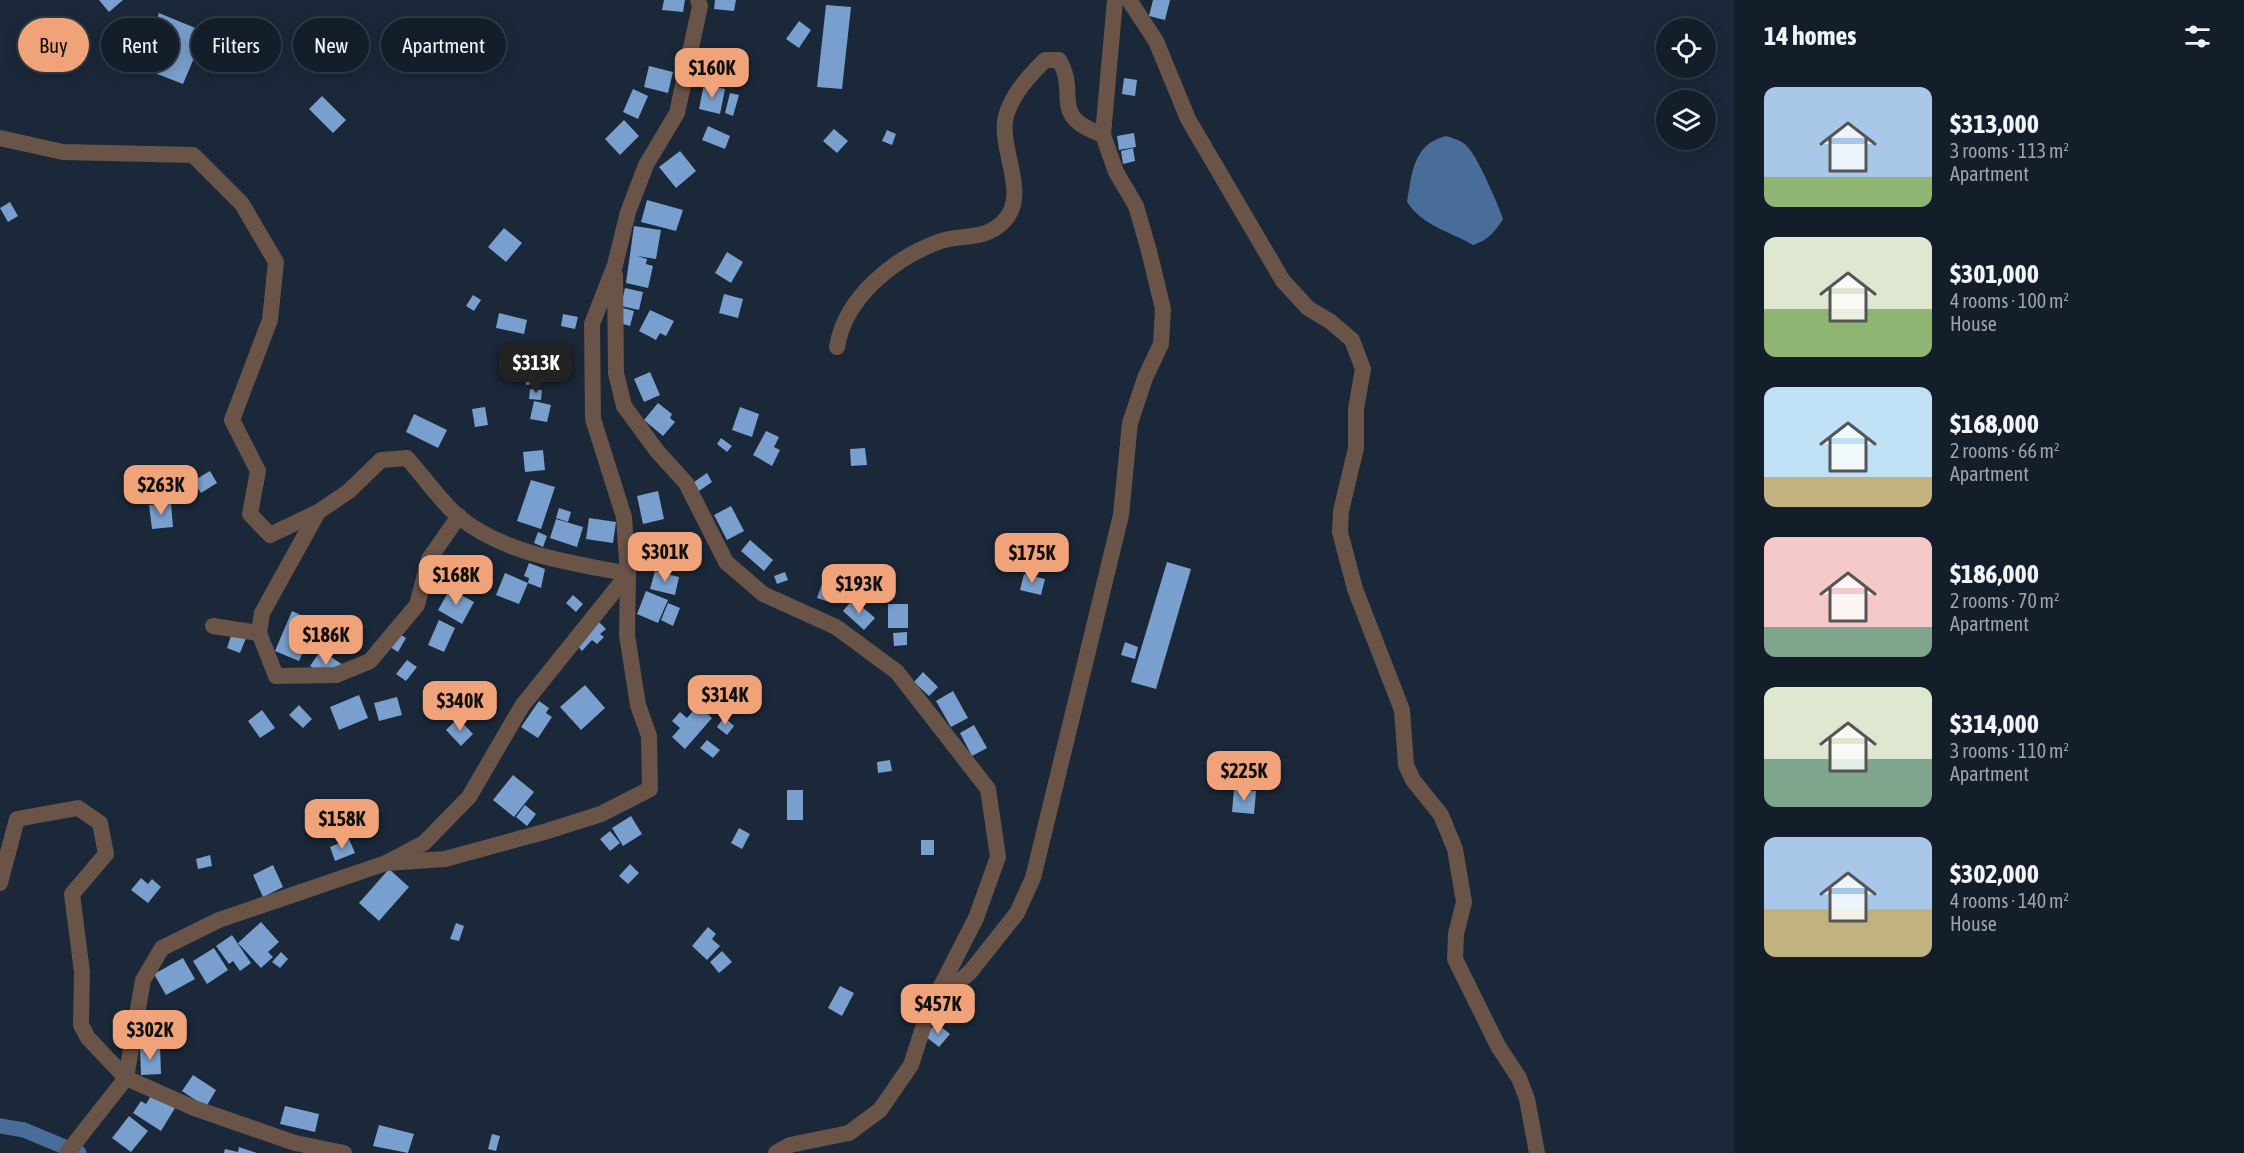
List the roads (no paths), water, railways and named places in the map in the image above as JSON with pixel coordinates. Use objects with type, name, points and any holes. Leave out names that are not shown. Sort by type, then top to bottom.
[{"type":"street","points":[[386,863],[445,859],[544,832],[601,814],[650,789],[649,736],[638,705],[627,635],[628,574],[624,517],[593,419],[592,324],[615,265],[628,212],[646,165],[677,113],[700,6],[698,0]]},
{"type":"street","points":[[929,1009],[971,970],[1011,921],[1033,878],[1121,515],[1130,423],[1145,378],[1161,344],[1163,309],[1149,251],[1136,206],[1116,172],[1103,135],[1115,0]]},
{"type":"street","points":[[1130,0],[1156,41],[1188,119],[1283,281],[1308,308],[1352,340],[1363,369],[1356,409],[1356,448],[1341,511],[1340,532],[1355,589],[1402,710],[1406,765],[1413,780],[1441,815],[1455,849],[1464,902],[1456,934],[1455,959],[1498,1046],[1519,1078],[1527,1099],[1537,1153]]},
{"type":"street","points":[[837,347],[857,302],[893,264],[943,240],[975,238],[1001,224],[1013,211],[1014,194],[1006,116],[1024,81],[1045,60],[1059,60],[1064,69],[1066,103],[1074,120],[1088,130],[1103,135]]},
{"type":"street","points":[[0,138],[63,153],[192,155],[242,204],[276,262],[270,320],[232,420],[258,471],[250,514],[270,535],[318,512],[349,491],[381,460],[407,458],[459,516],[497,542],[556,559],[628,574]]},
{"type":"street","points":[[615,265],[616,373],[624,406],[657,450],[686,483],[726,562],[763,594],[836,627],[897,672],[988,789],[998,857],[976,918],[929,1009],[911,1065],[880,1110],[849,1133],[790,1145],[776,1153]]},
{"type":"street","points":[[318,512],[262,613],[259,633],[276,676],[336,675],[370,661],[417,605],[429,559],[459,516]]},
{"type":"street","points":[[67,1153],[77,1137],[126,1078],[143,980],[162,948],[219,920],[386,863],[423,843],[469,797],[522,706],[628,574]]},
{"type":"street","points":[[213,626],[259,633]]},
{"type":"street","points":[[0,883],[18,819],[78,808],[99,823],[106,854],[72,894],[82,972],[81,1025],[88,1038],[126,1078],[194,1108],[295,1143],[344,1153]]},
{"type":"water","points":[[1446,136],[1462,142],[1474,155],[1503,219],[1491,235],[1473,245],[1421,217],[1407,202],[1413,170],[1420,153],[1435,140]]},
{"type":"waterway","points":[[0,1126],[24,1130],[79,1153]]}]
